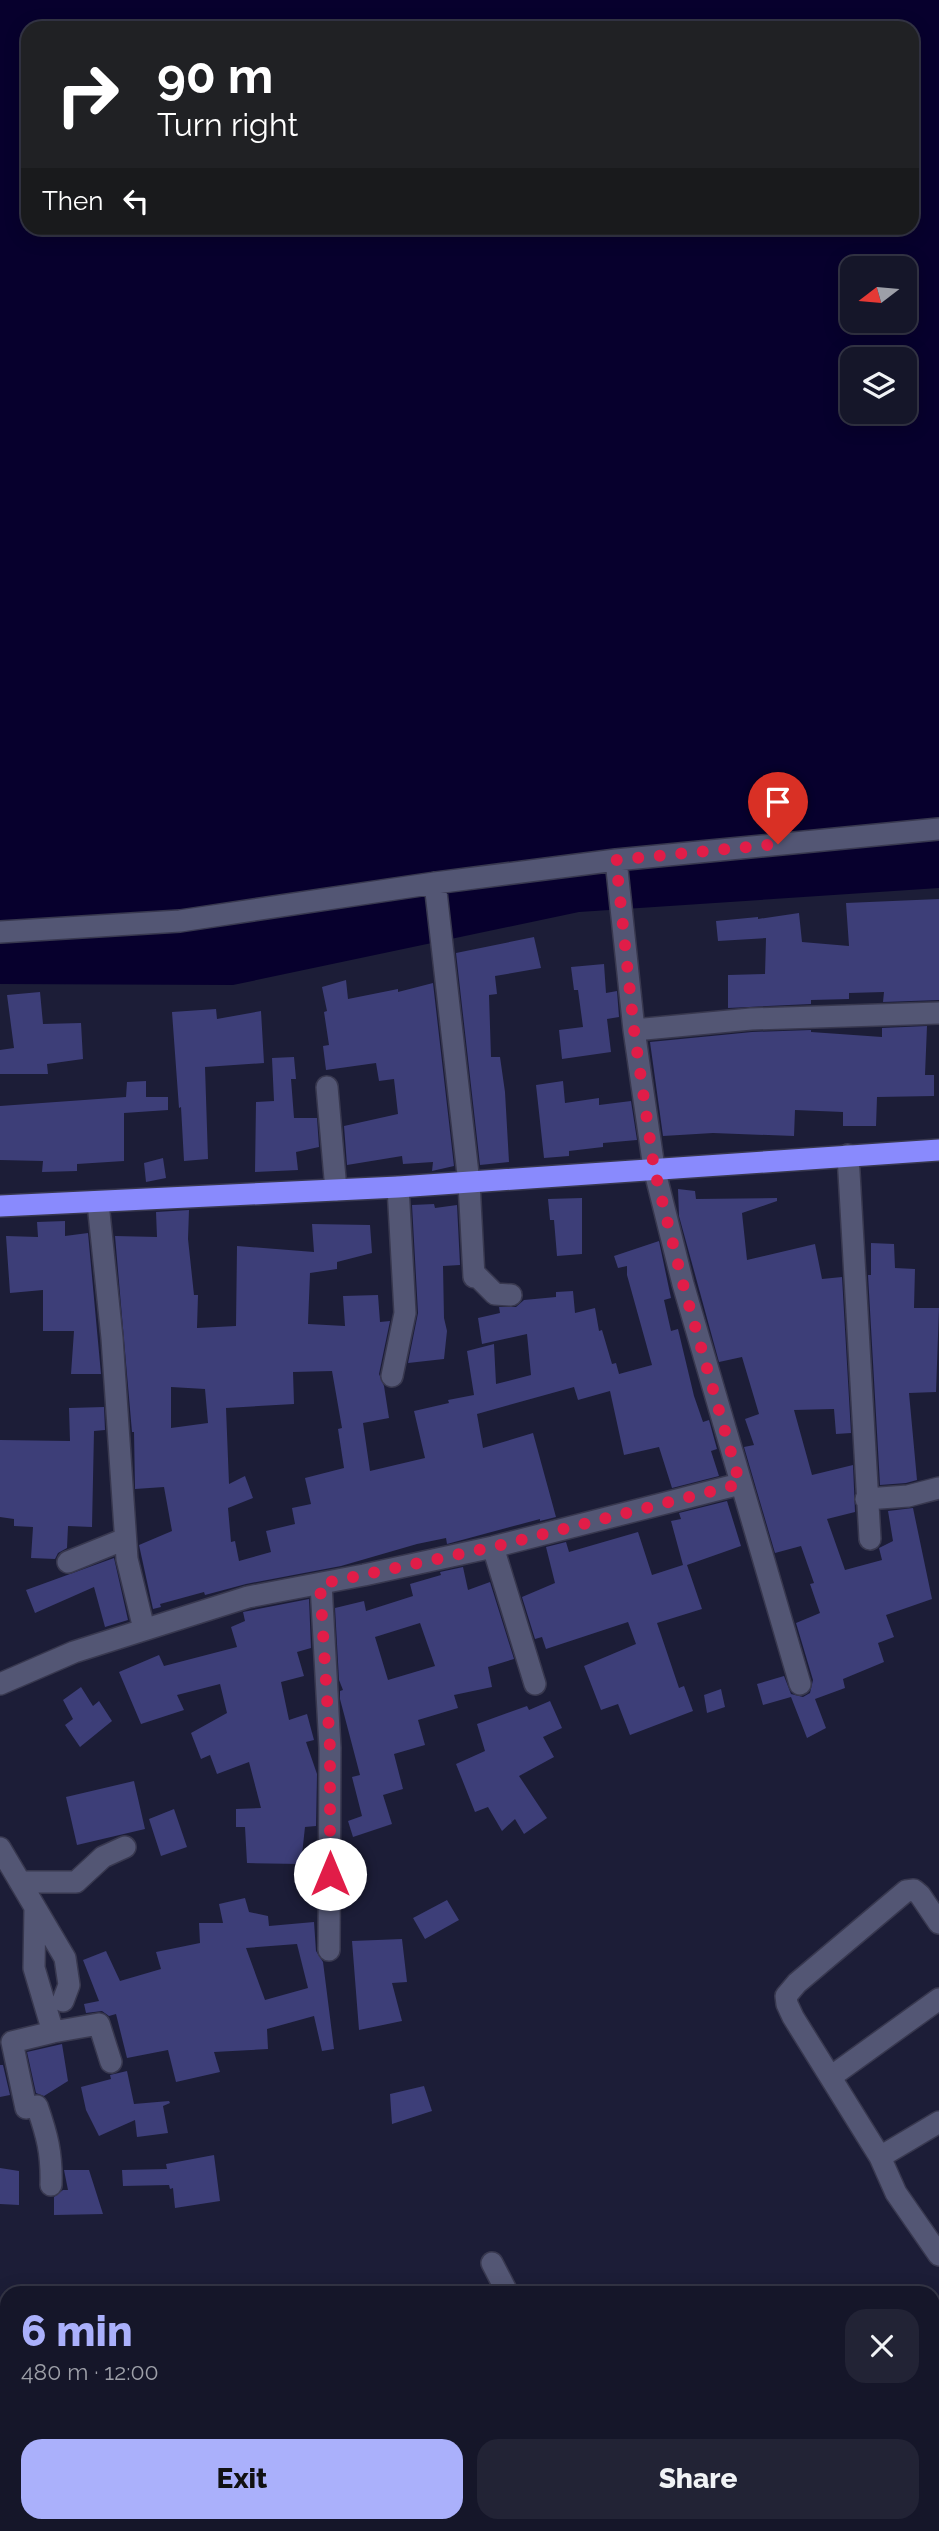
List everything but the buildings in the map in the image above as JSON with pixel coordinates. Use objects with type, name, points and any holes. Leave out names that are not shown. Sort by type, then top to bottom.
[{"type":"highway","points":[[0,1206],[336,1191],[939,1150]]},
{"type":"street","points":[[0,932],[180,921],[435,883],[616,860],[939,829]]},
{"type":"street","points":[[616,860],[634,1030],[654,1168],[683,1284],[800,1684]]},
{"type":"street","points":[[435,883],[469,1183],[474,1275],[495,1294],[511,1295]]},
{"type":"street","points":[[634,1030],[751,1019],[939,1013]]},
{"type":"street","points":[[327,1087],[336,1191]]},
{"type":"street","points":[[848,1155],[870,1539]]},
{"type":"street","points":[[392,1376],[405,1312],[398,1187]]},
{"type":"street","points":[[98,1203],[112,1338],[127,1559],[145,1629]]},
{"type":"street","points":[[0,1684],[74,1652],[248,1597],[493,1547],[740,1484]]},
{"type":"street","points":[[866,1499],[908,1496],[939,1488]]},
{"type":"street","points":[[68,1562],[125,1539]]},
{"type":"street","points":[[493,1547],[534,1684]]},
{"type":"street","points":[[320,1584],[330,1748],[329,1950]]},
{"type":"street","points":[[20,1882],[76,1882],[103,1857],[125,1847]]},
{"type":"street","points":[[0,1848],[65,1958],[69,1984],[63,2001]]},
{"type":"street","points":[[939,1923],[920,1895],[914,1890],[906,1891],[788,1991],[787,2004],[880,2157],[896,2193],[939,2255]]},
{"type":"street","points":[[35,1908],[34,1968],[53,2032]]},
{"type":"street","points":[[832,2076],[939,1999]]},
{"type":"street","points":[[51,2185],[52,2158],[49,2140],[37,2106],[26,2108],[12,2042],[99,2024],[111,2062]]},
{"type":"street","points":[[880,2157],[939,2122]]},
{"type":"street","points":[[492,2263],[504,2286]]},
{"type":"shaded area","points":[[0,0],[939,0],[939,888],[579,912],[233,985],[0,984]]},
{"type":"route","points":[[330,1874],[330,1748],[320,1584],[493,1547],[740,1484],[683,1284],[654,1168],[634,1030],[616,860],[778,844]]}]
